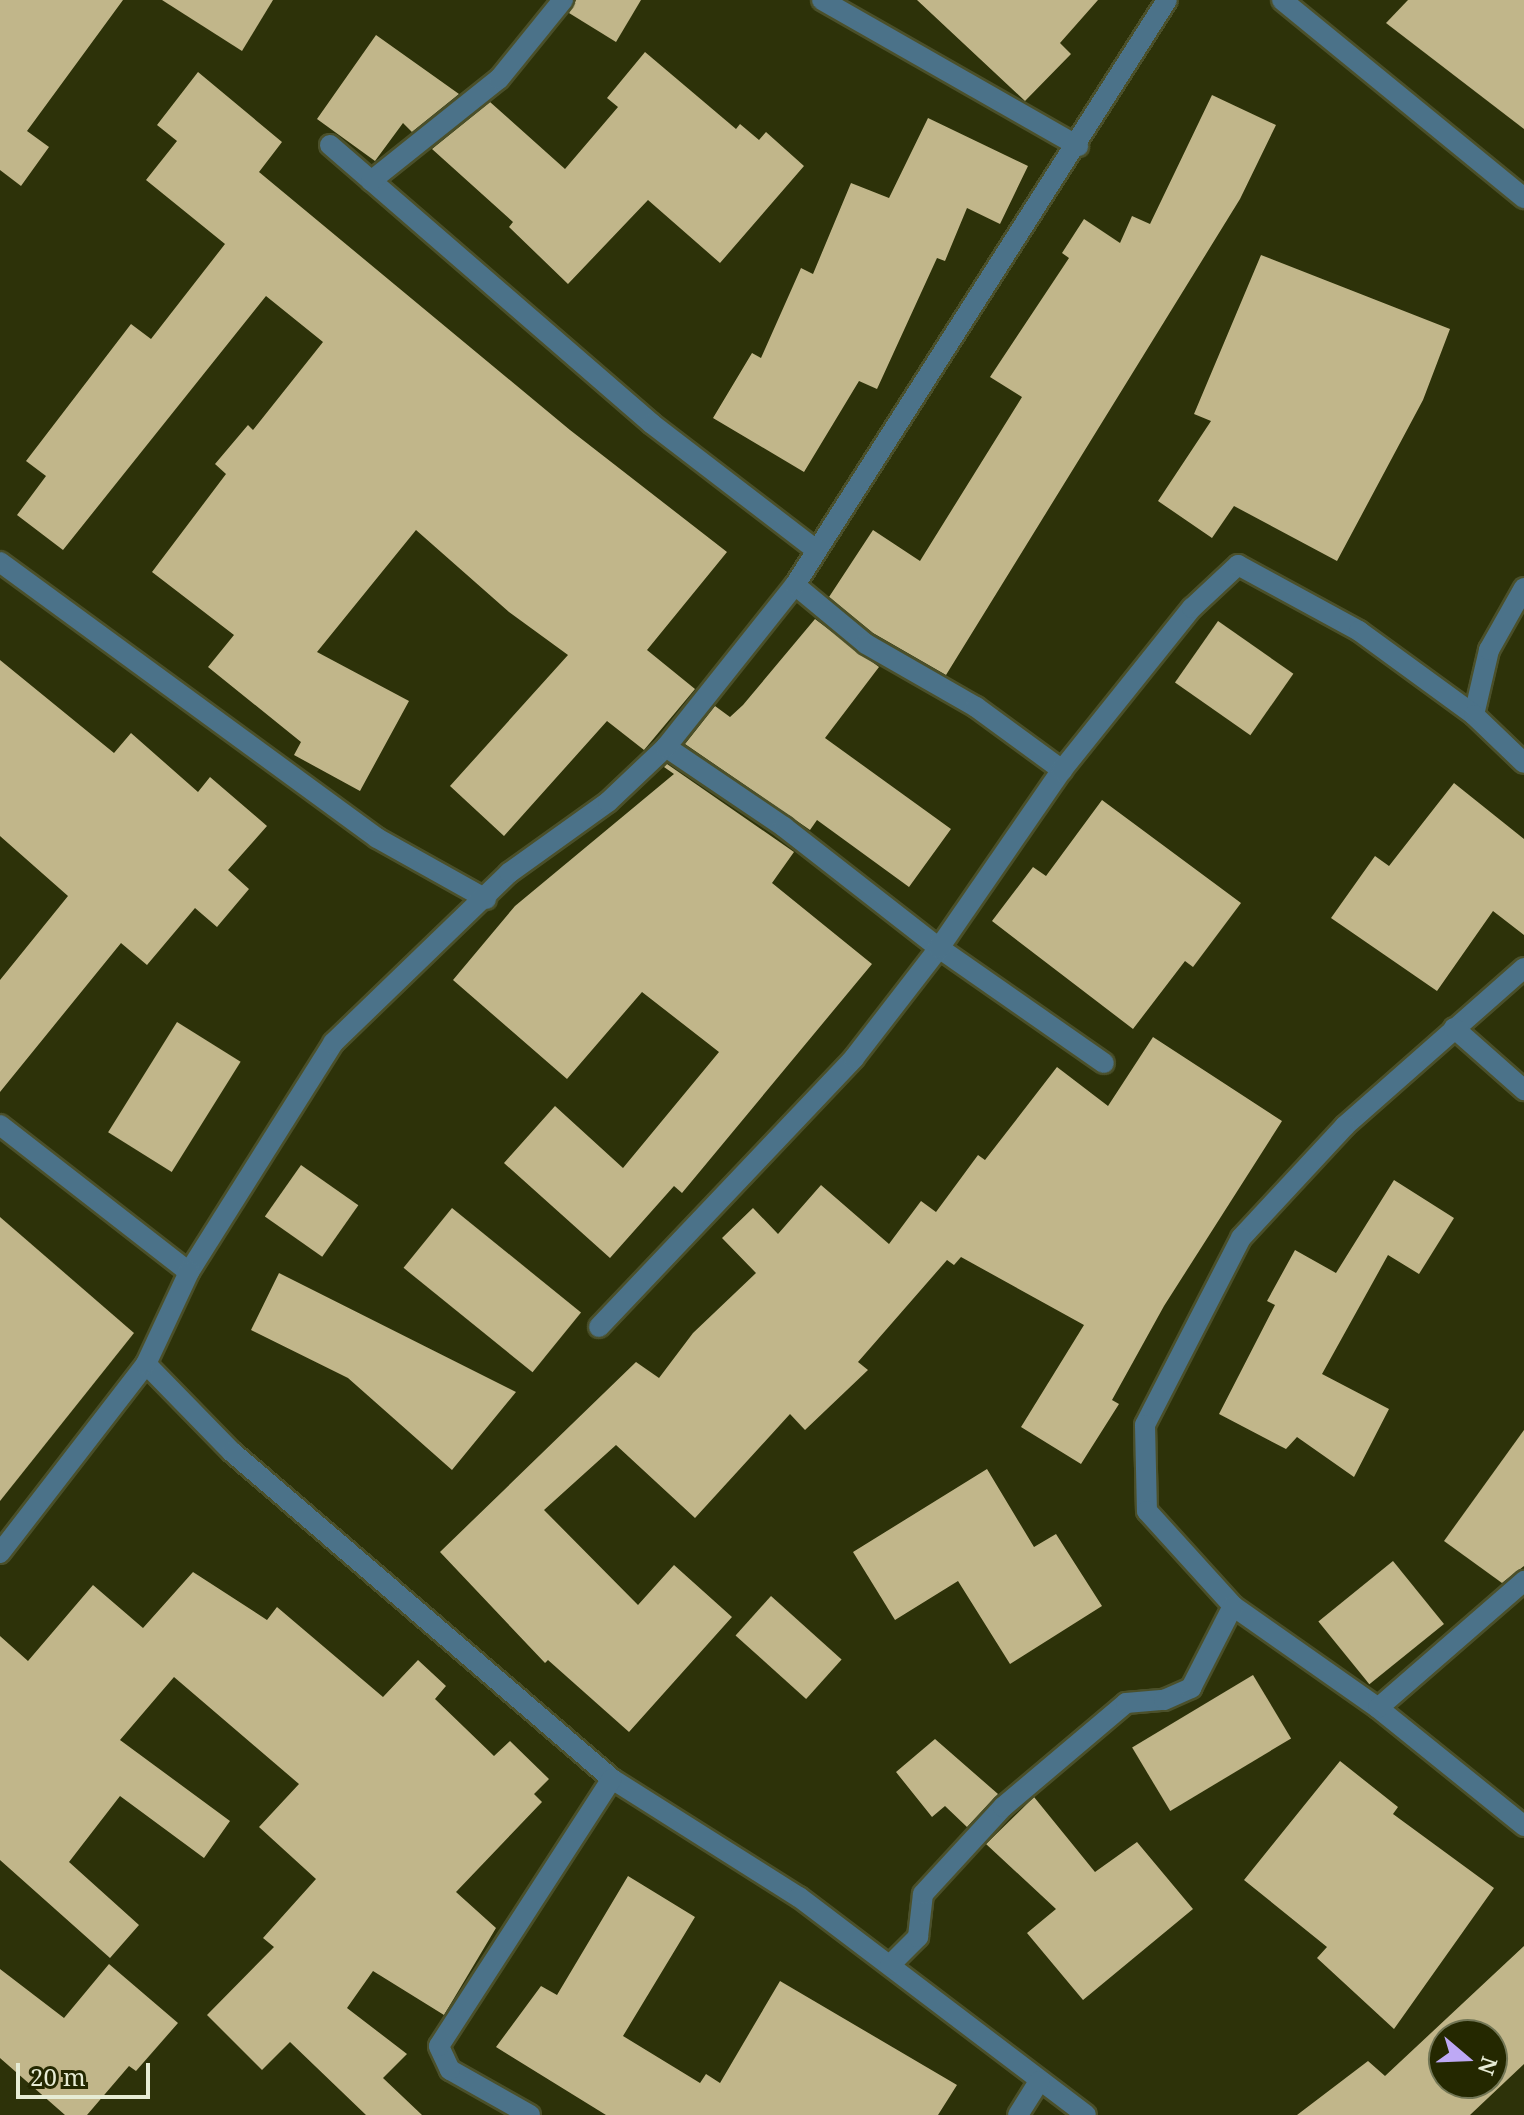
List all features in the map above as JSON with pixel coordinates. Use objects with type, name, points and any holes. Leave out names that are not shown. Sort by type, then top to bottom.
[{"type":"street","points":[[371,181],[499,79],[563,0]]},
{"type":"street","points":[[822,0],[1078,146]]},
{"type":"street","points":[[0,1553],[146,1364],[189,1272],[333,1043],[486,899],[509,873],[608,802],[666,747],[795,585],[1078,146],[1167,0]]},
{"type":"street","points":[[1282,0],[1524,198]]},
{"type":"street","points":[[330,145],[652,424],[816,550]]},
{"type":"street","points":[[0,562],[377,838],[486,899]]},
{"type":"street","points":[[599,1327],[854,1058],[939,948],[1062,770],[1192,608],[1238,565],[1359,631],[1474,715],[1524,763]]},
{"type":"street","points":[[795,585],[866,644],[976,707],[1062,770]]},
{"type":"street","points":[[1474,715],[1489,650],[1524,588]]},
{"type":"street","points":[[666,747],[784,827],[939,948],[1104,1063]]},
{"type":"street","points":[[1524,968],[1345,1126],[1241,1238],[1145,1425],[1147,1511],[1233,1606],[1378,1708],[1524,1826]]},
{"type":"street","points":[[1454,1028],[1524,1090]]},
{"type":"street","points":[[0,1125],[189,1272]]},
{"type":"street","points":[[146,1364],[232,1452],[612,1779],[799,1897],[1086,2115]]},
{"type":"street","points":[[1378,1708],[1524,1581]]},
{"type":"street","points":[[890,1965],[918,1937],[923,1894],[1003,1807],[1126,1703],[1164,1700],[1191,1688],[1233,1606]]},
{"type":"street","points":[[530,2115],[450,2070],[439,2046],[612,1779]]},
{"type":"street","points":[[1018,2115],[1039,2081]]},
{"type":"building","points":[[0,0],[123,0],[27,131],[49,147],[21,186],[0,170]]},
{"type":"building","points":[[162,0],[273,0],[242,51]]},
{"type":"building","points":[[576,0],[641,0],[616,42],[569,13]]},
{"type":"building","points":[[917,0],[1098,0],[1060,43],[1071,54],[1025,101]]},
{"type":"building","points":[[1408,0],[1524,0],[1524,129],[1386,23]]},
{"type":"building","points":[[376,35],[459,94],[412,132],[403,123],[375,161],[317,119]]},
{"type":"building","points":[[645,52],[736,129],[740,124],[759,140],[766,132],[804,166],[720,263],[648,200],[568,284],[509,227],[513,222],[432,149],[490,102],[565,169],[618,107],[607,98]]},
{"type":"building","points":[[198,72],[282,142],[259,172],[570,430],[727,552],[647,650],[695,689],[644,750],[607,721],[504,836],[450,786],[568,655],[509,612],[416,530],[317,652],[409,701],[360,791],[294,755],[301,742],[208,667],[234,635],[152,572],[226,474],[215,464],[248,425],[253,430],[323,342],[266,296],[63,550],[17,515],[46,476],[26,461],[131,324],[151,339],[225,244],[146,180],[177,141],[157,125]]},
{"type":"building","points":[[1212,95],[1276,125],[1240,199],[946,675],[873,633],[829,597],[873,530],[920,561],[1022,397],[990,377],[1069,258],[1062,253],[1084,219],[1120,243],[1132,216],[1150,224]]},
{"type":"building","points":[[928,118],[1028,166],[1000,224],[967,208],[945,261],[937,258],[877,389],[859,381],[804,472],[713,418],[752,353],[761,358],[801,268],[813,274],[851,183],[889,198]]},
{"type":"building","points":[[1261,255],[1450,329],[1423,400],[1337,561],[1234,506],[1212,538],[1158,501],[1211,421],[1194,414]]},
{"type":"building","points":[[815,619],[879,667],[825,738],[951,829],[909,887],[817,820],[810,830],[685,744],[715,706],[730,717],[743,705]]},
{"type":"building","points":[[1218,621],[1293,674],[1250,735],[1175,682]]},
{"type":"building","points":[[0,660],[114,753],[131,733],[198,792],[210,777],[267,826],[228,870],[249,889],[217,927],[195,908],[147,965],[121,943],[0,1092],[0,980],[68,896],[0,836]]},
{"type":"building","points":[[667,764],[794,852],[772,883],[872,964],[682,1193],[674,1186],[610,1258],[504,1163],[555,1106],[623,1168],[719,1052],[642,992],[567,1079],[453,980],[515,906],[674,774],[664,767]]},
{"type":"building","points":[[1454,783],[1524,839],[1524,935],[1493,911],[1437,991],[1331,918],[1375,856],[1389,866]]},
{"type":"building","points":[[1102,800],[1241,903],[1193,967],[1185,961],[1133,1029],[992,921],[1033,867],[1046,876]]},
{"type":"building","points":[[177,1022],[241,1062],[172,1172],[108,1132]]},
{"type":"building","points":[[1153,1037],[1282,1121],[1164,1306],[1112,1400],[1119,1404],[1081,1464],[1021,1427],[1084,1325],[961,1257],[954,1265],[947,1260],[858,1362],[868,1370],[805,1430],[790,1414],[695,1518],[616,1445],[544,1510],[638,1605],[674,1565],[732,1617],[629,1732],[548,1660],[545,1663],[440,1552],[636,1362],[659,1378],[693,1333],[756,1273],[722,1238],[753,1208],[778,1234],[821,1185],[889,1244],[921,1201],[936,1212],[978,1155],[985,1160],[1057,1067],[1108,1106]]},
{"type":"building","points":[[301,1165],[358,1205],[322,1257],[265,1217]]},
{"type":"building","points":[[1394,1180],[1454,1218],[1419,1274],[1388,1255],[1322,1374],[1389,1409],[1354,1477],[1297,1437],[1286,1449],[1219,1414],[1275,1305],[1267,1301],[1295,1250],[1336,1273]]},
{"type":"building","points":[[452,1208],[581,1312],[533,1372],[404,1268]]},
{"type":"building","points":[[0,1217],[134,1333],[0,1501]]},
{"type":"building","points":[[279,1273],[516,1392],[452,1470],[348,1378],[251,1330]]},
{"type":"building","points":[[1524,1430],[1524,1566],[1502,1583],[1444,1541]]},
{"type":"building","points":[[987,1469],[1034,1547],[1056,1534],[1102,1606],[1010,1664],[958,1581],[895,1620],[853,1552]]},
{"type":"building","points":[[1393,1561],[1444,1624],[1369,1684],[1318,1621]]},
{"type":"building","points":[[193,1572],[267,1620],[277,1607],[383,1697],[418,1660],[446,1686],[435,1699],[494,1756],[510,1741],[549,1779],[534,1794],[542,1802],[456,1892],[496,1928],[444,2015],[373,1971],[347,2008],[407,2054],[383,2078],[422,2115],[366,2115],[290,2042],[262,2070],[207,2015],[274,1947],[263,1938],[316,1879],[259,1827],[299,1784],[174,1677],[120,1740],[230,1821],[204,1858],[120,1796],[69,1862],[139,1925],[110,1958],[0,1860],[0,1636],[28,1661],[93,1585],[143,1628]]},
{"type":"building","points":[[771,1596],[842,1660],[806,1699],[736,1635]]},
{"type":"building","points":[[1253,1675],[1291,1738],[1170,1811],[1132,1748]]},
{"type":"building","points":[[935,1739],[998,1794],[967,1827],[945,1806],[932,1817],[896,1772]]},
{"type":"building","points":[[1340,1761],[1398,1807],[1393,1814],[1494,1888],[1394,2029],[1317,1958],[1327,1947],[1244,1880]]},
{"type":"building","points":[[1034,1797],[1095,1872],[1137,1842],[1193,1909],[1083,2000],[1027,1933],[1056,1909],[986,1844]]},
{"type":"building","points":[[628,1876],[695,1917],[623,2036],[700,2083],[706,2074],[720,2083],[780,1981],[957,2085],[938,2115],[606,2115],[496,2047],[541,1986],[557,1995]]},
{"type":"building","points":[[1524,1946],[1524,2064],[1508,2079],[1508,2019],[1446,2019]]},
{"type":"building","points":[[109,1964],[178,2023],[136,2071],[129,2066],[87,2115],[65,2115],[0,2058],[0,1969],[64,2018]]},
{"type":"building","points":[[1428,2036],[1428,2099],[1487,2099],[1470,2115],[1297,2115],[1368,2061],[1385,2076]]}]
